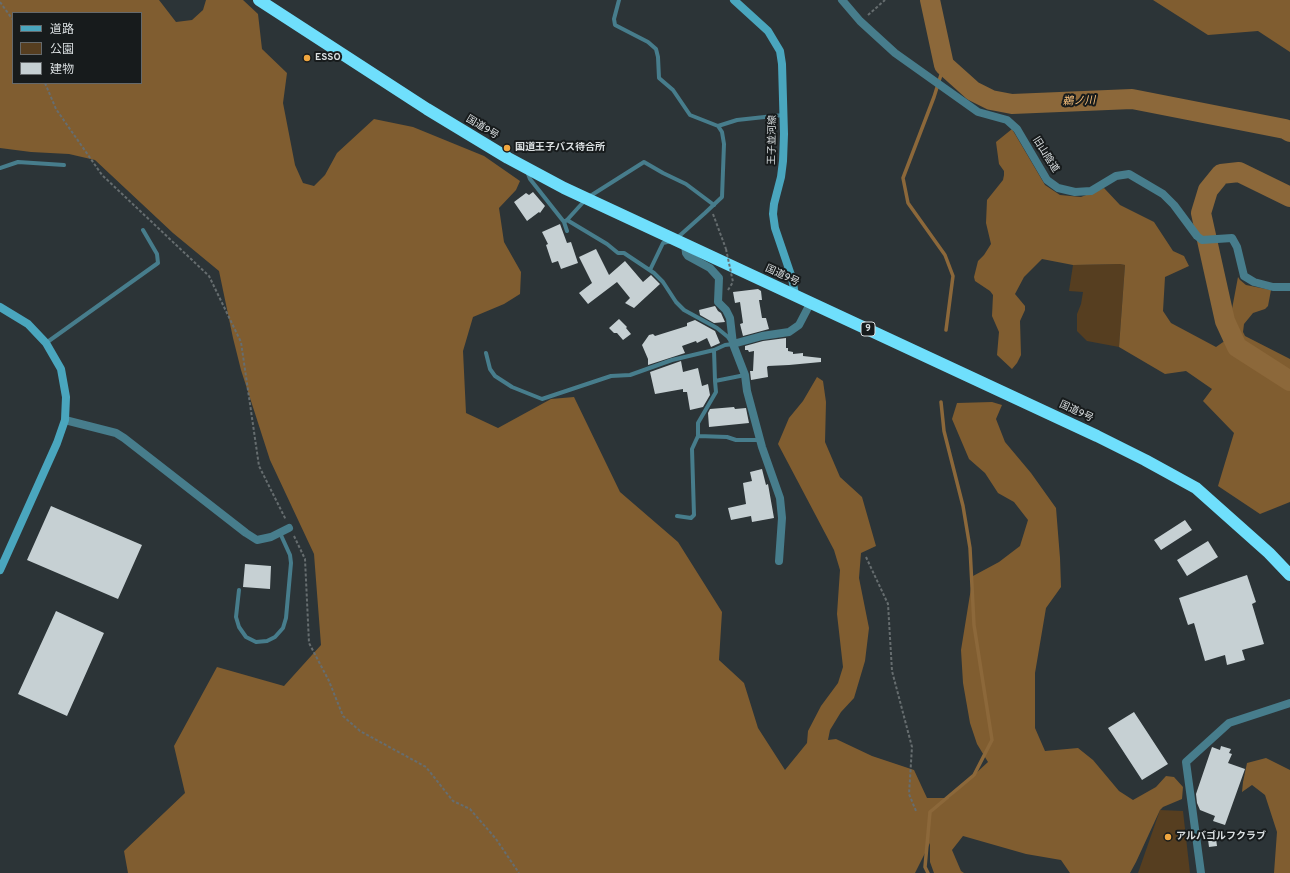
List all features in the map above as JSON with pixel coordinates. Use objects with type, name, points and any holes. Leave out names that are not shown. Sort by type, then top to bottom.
[{"type":"highway","name":"国道9号","points":[[259,0],[427,109],[564,188],[1097,436],[1196,488],[1269,553],[1290,575]]},
{"type":"main road","name":"王子並河線","points":[[734,0],[768,31],[780,52],[782,64],[783,115],[782,169],[773,214],[775,228],[792,278],[794,295]]},
{"type":"main road","points":[[0,308],[28,324],[46,344],[61,368],[66,397],[65,420],[57,443],[0,570]]},
{"type":"street","name":"旧山陰道","points":[[842,0],[860,21],[895,54],[978,112],[1007,120],[1017,128],[1048,180],[1058,188],[1075,192],[1091,191],[1116,176],[1129,174],[1163,194],[1174,205],[1197,236],[1202,240],[1232,238],[1237,247],[1244,276],[1254,282],[1273,287],[1290,286]]},
{"type":"street","points":[[680,241],[688,256],[710,268],[719,278],[718,302],[726,310],[730,318],[733,344],[745,376],[747,391],[760,440],[780,498],[782,518],[779,560]]},
{"type":"street","points":[[733,344],[762,336],[789,332],[799,325],[811,302]]},
{"type":"street","points":[[65,420],[116,433],[124,438],[257,540],[271,538],[290,528]]},
{"type":"street","points":[[1200,873],[1186,762],[1229,723],[1290,703]]},
{"type":"lane","points":[[619,0],[614,20],[615,26],[648,42],[656,49],[659,78],[673,90],[690,115],[718,126],[722,132],[724,144],[722,197],[680,241],[664,243],[650,270]]},
{"type":"lane","points":[[718,126],[738,120],[783,115]]},
{"type":"lane","points":[[0,168],[18,162],[64,165]]},
{"type":"lane","points":[[565,221],[587,198],[644,162],[686,184],[714,204]]},
{"type":"lane","points":[[486,353],[490,368],[495,376],[512,387],[542,399],[611,376],[630,375],[672,360],[733,344],[728,337],[717,328],[684,310],[676,302],[659,277],[650,270],[624,253],[618,253],[607,244],[565,221],[530,179],[526,167]]},
{"type":"lane","points":[[565,221],[567,231]]},
{"type":"lane","points":[[46,344],[158,263],[157,254],[143,230]]},
{"type":"lane","points":[[677,516],[691,518],[694,515],[692,449],[698,436],[698,423],[716,392],[714,350]]},
{"type":"lane","points":[[715,381],[745,376]]},
{"type":"lane","points":[[698,436],[727,437],[736,440],[760,440]]},
{"type":"lane","points":[[240,590],[236,617],[239,627],[246,637],[256,642],[267,641],[276,637],[283,628],[286,618],[291,563],[290,555],[280,532]]},
{"type":"path","points":[[860,21],[885,0]]},
{"type":"path","points":[[0,2],[12,19]]},
{"type":"path","points":[[45,84],[56,109],[102,175],[209,276],[241,342],[259,466],[305,559],[309,644],[329,681],[343,716],[360,731],[426,767],[453,801],[470,809],[496,839],[519,873]]},
{"type":"path","points":[[712,214],[726,249],[733,282]]},
{"type":"path","points":[[866,557],[888,604],[892,671],[912,747],[910,794],[916,811]]},
{"type":"green space","points":[[1073,265],[1125,265],[1119,347],[1087,341],[1077,331],[1077,314],[1081,304],[1083,292],[1069,291]]},
{"type":"green space","name":"アルバゴルフクラブ","points":[[1160,810],[1183,811],[1190,873],[1138,873]]},
{"type":"shaded area","points":[[0,0],[159,0],[176,22],[192,20],[203,10],[206,0],[243,0],[258,14],[262,49],[287,73],[283,103],[295,165],[303,183],[314,186],[325,175],[337,153],[374,119],[413,127],[484,156],[520,181],[516,190],[499,208],[504,242],[521,272],[520,294],[504,304],[473,317],[463,351],[466,413],[498,428],[551,399],[574,397],[620,492],[678,542],[722,612],[719,660],[744,683],[758,728],[785,770],[807,743],[808,731],[821,706],[838,683],[843,667],[837,614],[840,570],[834,550],[778,444],[789,418],[803,401],[817,377],[823,381],[826,402],[825,442],[840,477],[862,497],[876,546],[861,553],[859,578],[869,628],[865,661],[854,698],[841,712],[830,730],[828,740],[836,739],[872,756],[914,770],[927,798],[949,798],[988,762],[977,744],[970,723],[963,683],[961,650],[973,576],[999,562],[1020,546],[1028,520],[1014,502],[998,493],[985,473],[969,459],[952,419],[957,403],[992,402],[1002,405],[996,419],[1005,442],[1031,473],[1056,508],[1061,587],[1046,608],[1035,673],[1035,728],[1045,751],[1078,748],[1093,760],[1119,791],[1133,800],[1156,787],[1166,776],[1174,777],[1183,787],[1182,799],[1163,807],[1160,810],[1130,873],[1070,873],[1061,860],[1026,854],[963,836],[952,850],[961,871],[964,873],[934,873],[930,862],[930,843],[915,873],[128,873],[124,851],[185,793],[174,746],[217,667],[284,686],[321,645],[314,554],[270,460],[241,370],[219,271],[173,233],[95,160],[69,154],[31,152],[0,148]]},
{"type":"shaded area","points":[[1153,0],[1290,0],[1290,52],[1258,31],[1208,35]]},
{"type":"shaded area","points":[[1012,129],[1045,185],[1060,195],[1081,197],[1104,188],[1120,205],[1154,222],[1173,251],[1184,256],[1189,266],[1165,277],[1163,311],[1171,323],[1216,347],[1236,333],[1232,309],[1238,277],[1246,285],[1271,290],[1268,306],[1265,309],[1253,313],[1244,324],[1243,332],[1245,336],[1290,359],[1290,502],[1260,514],[1218,486],[1234,433],[1203,401],[1212,389],[1186,371],[1165,374],[1119,347],[1125,265],[1073,265],[1042,259],[1024,277],[1015,294],[1025,306],[1025,310],[1020,321],[1021,355],[1012,369],[997,355],[999,332],[992,316],[993,295],[990,291],[975,281],[974,277],[978,261],[991,244],[986,223],[987,200],[1003,180],[1004,175],[1004,171],[999,164],[996,142]]},
{"type":"shaded area","points":[[1266,758],[1290,770],[1290,873],[1274,873],[1277,832],[1265,795],[1252,785],[1242,792],[1247,763]]},
{"type":"building","points":[[533,192],[545,206],[540,213],[539,212],[527,221],[514,202],[526,193],[529,195]]},
{"type":"building","points":[[560,224],[567,243],[571,242],[578,263],[561,269],[558,261],[552,263],[546,245],[548,244],[542,232]]},
{"type":"building","points":[[596,249],[609,275],[625,261],[643,282],[651,275],[660,284],[634,308],[625,303],[630,298],[617,282],[588,304],[579,293],[592,283],[579,257]]},
{"type":"building","points":[[758,289],[761,291],[762,300],[759,300],[762,318],[766,318],[769,329],[743,336],[740,324],[743,323],[740,302],[735,303],[733,292]]},
{"type":"building","points":[[715,306],[721,313],[725,322],[714,323],[700,315],[699,310]]},
{"type":"building","points":[[619,319],[627,327],[626,328],[631,334],[623,340],[617,333],[614,333],[609,328]]},
{"type":"building","points":[[695,320],[715,331],[720,343],[711,347],[707,338],[697,343],[696,341],[682,346],[685,353],[648,365],[648,359],[642,345],[649,335],[653,334],[655,336],[687,326],[687,323]]},
{"type":"building","points":[[786,338],[786,348],[788,348],[788,351],[793,352],[793,354],[803,353],[803,356],[821,358],[821,362],[768,366],[768,377],[751,380],[750,371],[753,371],[754,351],[749,352],[748,350],[745,350],[745,346],[763,341]]},
{"type":"building","points":[[681,361],[683,372],[698,368],[702,386],[708,384],[710,395],[703,407],[690,410],[687,392],[683,392],[683,389],[655,394],[650,372]]},
{"type":"building","points":[[734,407],[735,409],[746,408],[749,423],[709,427],[708,413],[710,409]]},
{"type":"building","points":[[762,469],[766,485],[768,484],[774,518],[752,522],[751,516],[731,520],[728,508],[746,504],[743,483],[752,481],[750,472]]},
{"type":"building","points":[[51,506],[142,545],[118,599],[27,560]]},
{"type":"building","points":[[1185,520],[1192,530],[1161,550],[1154,540]]},
{"type":"building","points":[[1208,541],[1218,557],[1187,576],[1177,560]]},
{"type":"building","points":[[245,564],[271,566],[270,589],[243,587]]},
{"type":"building","points":[[1247,575],[1256,602],[1252,604],[1264,644],[1242,650],[1245,660],[1227,665],[1225,655],[1205,661],[1194,623],[1188,625],[1179,598]]},
{"type":"building","points":[[56,611],[104,633],[67,716],[18,694]]},
{"type":"building","points":[[1134,712],[1168,764],[1142,780],[1108,728]]},
{"type":"building","points":[[1221,746],[1231,749],[1229,753],[1232,754],[1228,763],[1245,769],[1225,825],[1213,821],[1215,816],[1200,810],[1197,803],[1196,794],[1212,747],[1220,750]]},
{"type":"building","points":[[1215,831],[1217,846],[1209,847],[1207,832]]},
{"type":"waterway","name":"鵜ノ川","points":[[930,0],[944,65],[973,91],[991,100],[1012,104],[1132,99],[1285,129],[1290,132]]},
{"type":"waterway","points":[[944,65],[934,97],[903,178],[908,203],[945,255],[953,276],[946,330]]},
{"type":"waterway","name":"鵜ノ川","points":[[1290,197],[1239,172],[1221,174],[1208,190],[1201,213],[1225,321],[1237,347],[1290,381]]},
{"type":"waterway","points":[[928,873],[925,867],[930,812],[974,775],[992,740],[974,625],[970,548],[963,506],[944,431],[941,402]]},
{"type":"place","name":"ESSO","points":[[307,58]]},
{"type":"place","name":"国道王子バス待合所","points":[[507,148]]},
{"type":"place","name":"アルバゴルフクラブ","points":[[1168,837]]}]
